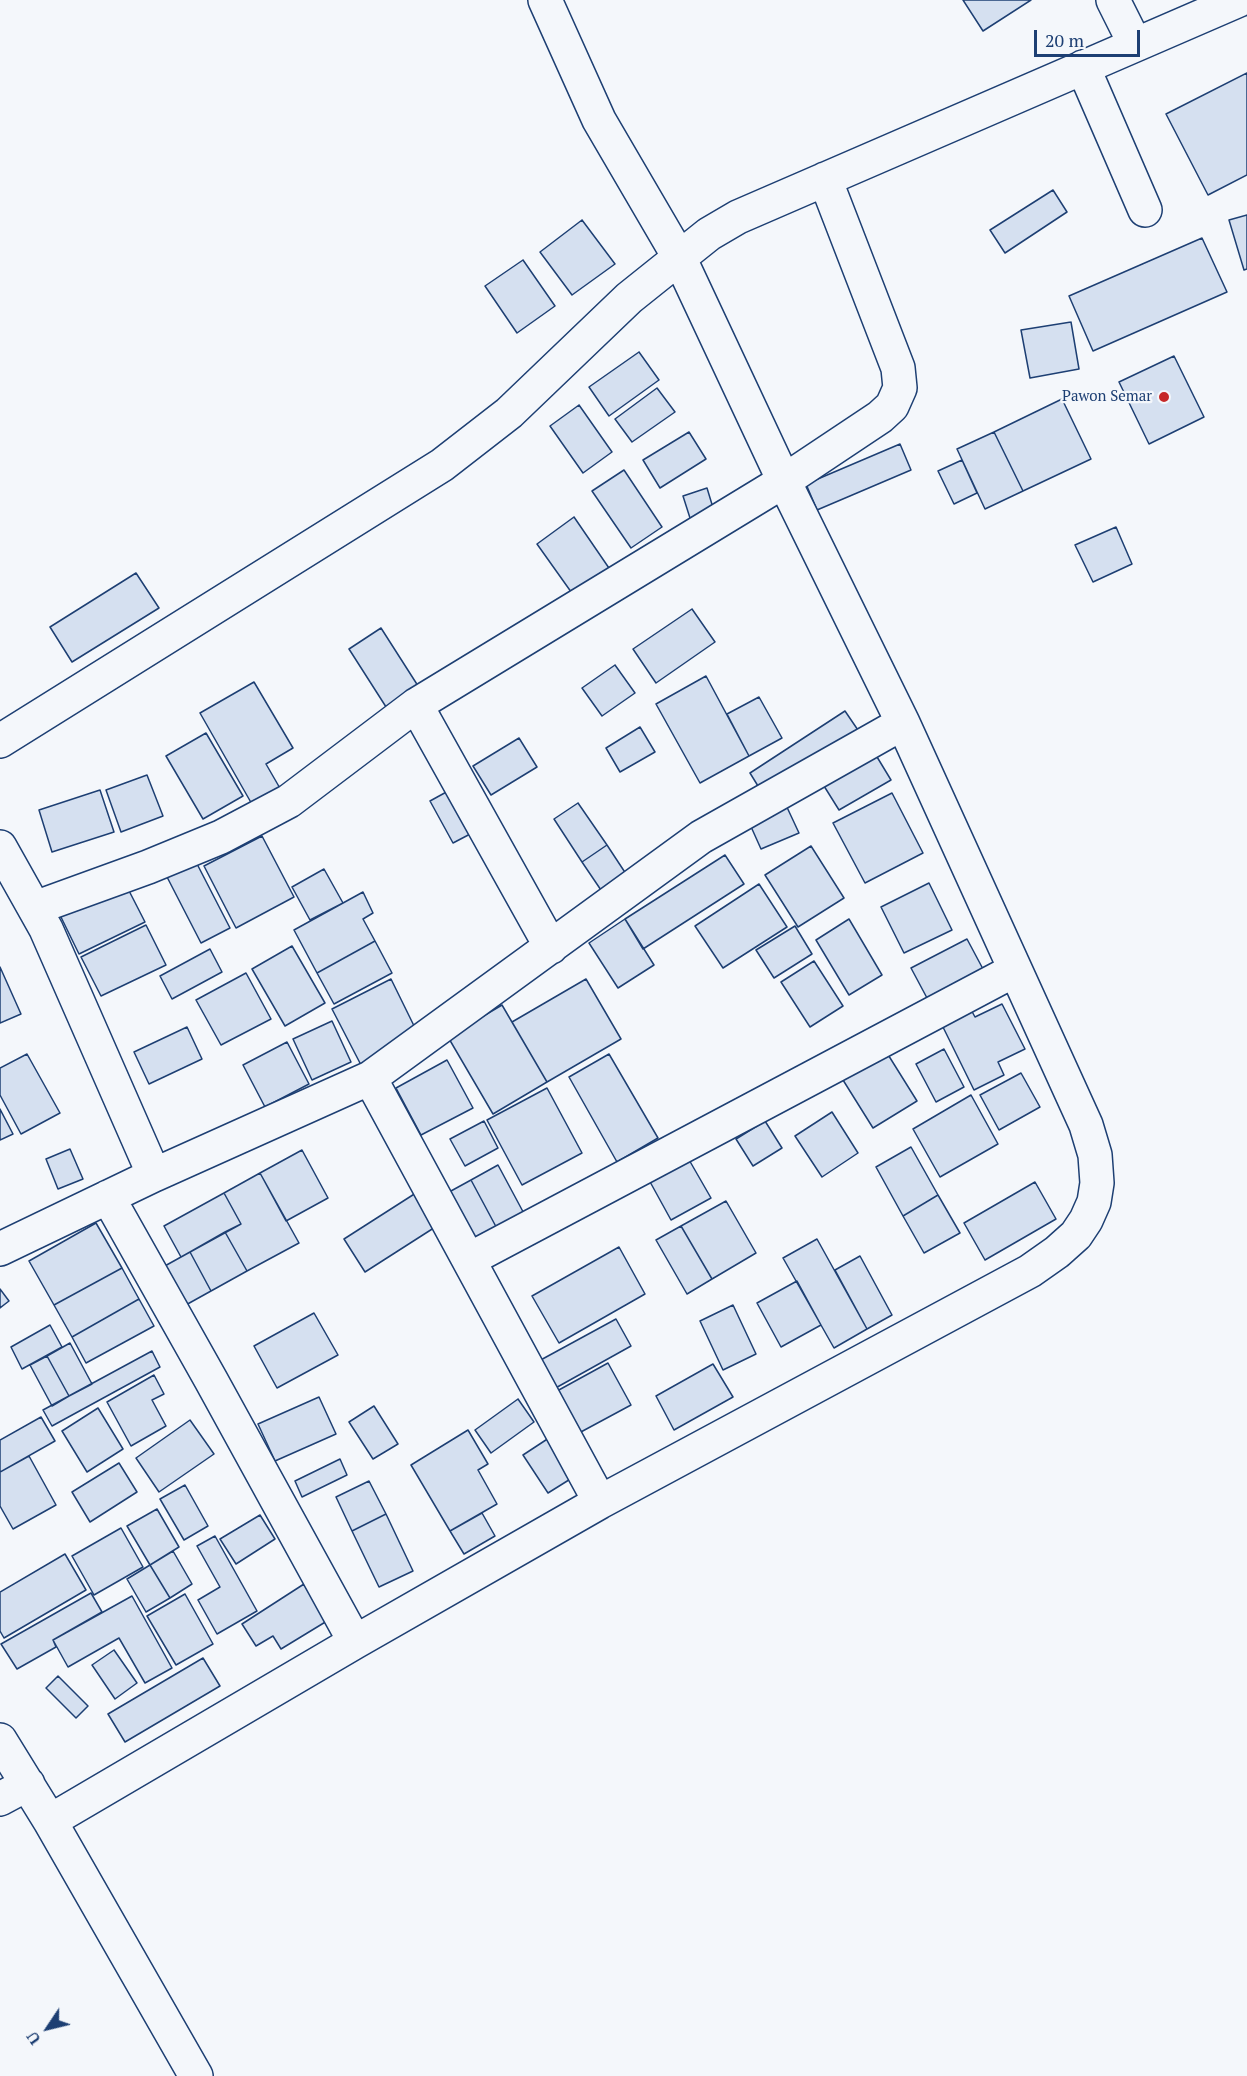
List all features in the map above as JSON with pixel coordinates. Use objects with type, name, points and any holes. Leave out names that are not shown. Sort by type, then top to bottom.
[{"type":"street","points":[[50,1821],[355,1642],[600,1502],[1029,1270],[1057,1252],[1076,1235],[1094,1202],[1097,1183],[1095,1155],[1086,1125],[903,723],[784,481],[679,257],[599,120],[545,0]]},
{"type":"street","points":[[1113,0],[1135,44]]},
{"type":"street","points":[[0,741],[442,465],[509,413],[630,297],[709,234],[738,217],[1239,0]]},
{"type":"street","points":[[1083,67],[1146,210]]},
{"type":"street","points":[[35,908],[148,867],[221,837],[289,801],[416,705],[784,481],[880,417],[892,406],[900,388],[898,368],[825,179]]},
{"type":"street","points":[[416,705],[551,947]]},
{"type":"street","points":[[0,1249],[154,1175],[370,1078],[701,837],[903,723]]},
{"type":"street","points":[[0,847],[51,940],[154,1175]]},
{"type":"street","points":[[470,1259],[1015,970]]},
{"type":"street","points":[[370,1078],[600,1502]]},
{"type":"street","points":[[108,1197],[212,1380],[355,1642]]},
{"type":"street","points":[[0,1740],[14,1792],[50,1821],[196,2076]]},
{"type":"building","points":[[963,0],[1031,0],[983,31]]},
{"type":"building","points":[[1247,73],[1247,175],[1208,195],[1166,114]]},
{"type":"building","points":[[1053,190],[1067,212],[1005,253],[990,230]]},
{"type":"building","points":[[1247,215],[1247,269],[1244,270],[1229,220]]},
{"type":"building","points":[[582,220],[615,264],[572,295],[540,252]]},
{"type":"building","points":[[1202,238],[1227,292],[1093,351],[1069,296]]},
{"type":"building","points":[[523,260],[555,306],[517,333],[485,286]]},
{"type":"building","points":[[1071,322],[1079,369],[1030,378],[1021,330]]},
{"type":"building","points":[[639,352],[659,380],[609,416],[589,387]]},
{"type":"building","points":[[1174,356],[1204,417],[1149,444],[1119,382]]},
{"type":"building","points":[[657,388],[675,412],[632,442],[615,419]]},
{"type":"building","points":[[1062,399],[1091,459],[1023,491],[994,432]]},
{"type":"building","points":[[579,405],[612,452],[583,473],[550,426]]},
{"type":"building","points":[[689,432],[706,459],[660,488],[643,460]]},
{"type":"building","points":[[994,432],[1023,491],[985,509],[957,449]]},
{"type":"building","points":[[900,444],[911,470],[817,510],[806,484]]},
{"type":"building","points":[[962,460],[977,493],[954,504],[938,471]]},
{"type":"building","points":[[624,470],[662,527],[631,548],[592,491]]},
{"type":"building","points":[[707,488],[714,511],[690,518],[683,496]]},
{"type":"building","points":[[574,517],[611,571],[574,596],[537,544]]},
{"type":"building","points":[[1116,527],[1132,564],[1093,582],[1075,545]]},
{"type":"building","points":[[136,573],[159,608],[72,662],[50,627]]},
{"type":"building","points":[[692,609],[715,642],[656,683],[633,649]]},
{"type":"building","points":[[381,628],[420,689],[388,710],[349,649]]},
{"type":"building","points":[[615,665],[635,693],[602,716],[582,688]]},
{"type":"building","points":[[706,676],[749,756],[700,783],[656,704]]},
{"type":"building","points":[[254,682],[293,748],[266,764],[281,790],[253,806],[200,713]]},
{"type":"building","points":[[759,697],[782,738],[749,756],[727,714]]},
{"type":"building","points":[[845,711],[862,736],[766,799],[750,773]]},
{"type":"building","points":[[640,727],[655,752],[620,772],[606,748]]},
{"type":"building","points":[[206,733],[243,796],[203,819],[166,756]]},
{"type":"building","points":[[519,738],[537,767],[491,795],[473,766]]},
{"type":"building","points":[[871,747],[891,780],[839,810],[819,778]]},
{"type":"building","points":[[147,775],[163,816],[121,832],[106,790]]},
{"type":"building","points":[[100,790],[114,832],[52,852],[39,810]]},
{"type":"building","points":[[450,790],[474,832],[453,843],[430,801]]},
{"type":"building","points":[[892,793],[923,853],[865,883],[833,823]]},
{"type":"building","points":[[578,803],[607,845],[582,862],[554,819]]},
{"type":"building","points":[[785,803],[799,833],[761,849],[748,820]]},
{"type":"building","points":[[262,836],[294,897],[236,928],[204,866]]},
{"type":"building","points":[[607,845],[630,880],[605,896],[582,862]]},
{"type":"building","points":[[811,846],[844,898],[798,927],[765,875]]},
{"type":"building","points":[[725,855],[744,884],[643,949],[625,919]]},
{"type":"building","points":[[195,860],[230,928],[201,943],[166,875]]},
{"type":"building","points":[[324,869],[343,903],[310,920],[292,887]]},
{"type":"building","points":[[124,881],[145,922],[79,954],[59,913]]},
{"type":"building","points":[[929,883],[952,930],[904,953],[881,907]]},
{"type":"building","points":[[759,884],[787,927],[723,968],[695,926]]},
{"type":"building","points":[[363,892],[373,913],[363,919],[375,941],[317,973],[294,930]]},
{"type":"building","points":[[625,919],[654,965],[618,988],[589,943]]},
{"type":"building","points":[[849,919],[882,975],[849,995],[816,940]]},
{"type":"building","points":[[146,925],[166,965],[101,996],[81,957]]},
{"type":"building","points":[[795,926],[812,954],[774,978],[756,950]]},
{"type":"building","points":[[967,939],[983,969],[927,998],[911,968]]},
{"type":"building","points":[[375,941],[392,973],[334,1004],[317,973]]},
{"type":"building","points":[[292,946],[325,1003],[285,1026],[252,969]]},
{"type":"building","points":[[210,949],[222,972],[172,999],[160,976]]},
{"type":"building","points":[[814,961],[843,1006],[810,1027],[781,982]]},
{"type":"building","points":[[0,967],[21,1014],[0,1023]]},
{"type":"building","points":[[246,973],[271,1019],[221,1045],[196,1000]]},
{"type":"building","points":[[391,979],[419,1036],[361,1065],[332,1009]]},
{"type":"building","points":[[586,979],[621,1039],[547,1082],[512,1022]]},
{"type":"building","points":[[1002,1004],[1025,1049],[998,1062],[1004,1075],[974,1090],[940,1021],[969,1006],[975,1017]]},
{"type":"building","points":[[502,1005],[547,1082],[493,1114],[448,1037]]},
{"type":"building","points":[[332,1021],[351,1062],[312,1080],[293,1039]]},
{"type":"building","points":[[187,1027],[202,1059],[149,1084],[134,1052]]},
{"type":"building","points":[[287,1042],[309,1084],[265,1107],[243,1065]]},
{"type":"building","points":[[882,1045],[917,1101],[873,1128],[838,1072]]},
{"type":"building","points":[[944,1049],[964,1087],[936,1102],[916,1064]]},
{"type":"building","points":[[27,1054],[60,1113],[21,1134],[0,1095],[0,1068]]},
{"type":"building","points":[[609,1054],[658,1138],[617,1162],[569,1077]]},
{"type":"building","points":[[447,1060],[473,1108],[421,1135],[396,1088]]},
{"type":"building","points":[[1021,1073],[1040,1107],[999,1130],[980,1095]]},
{"type":"building","points":[[547,1088],[582,1153],[522,1185],[487,1120]]},
{"type":"building","points":[[971,1095],[998,1144],[940,1177],[913,1129]]},
{"type":"building","points":[[0,1109],[13,1134],[0,1140]]},
{"type":"building","points":[[832,1112],[858,1153],[822,1177],[795,1136]]},
{"type":"building","points":[[484,1121],[498,1148],[465,1166],[450,1139]]},
{"type":"building","points":[[765,1121],[782,1148],[753,1166],[736,1139]]},
{"type":"building","points":[[911,1147],[938,1195],[903,1216],[876,1167]]},
{"type":"building","points":[[70,1149],[83,1179],[58,1189],[46,1159]]},
{"type":"building","points":[[302,1150],[328,1198],[286,1221],[260,1173]]},
{"type":"building","points":[[688,1158],[711,1198],[671,1220],[649,1180]]},
{"type":"building","points":[[498,1165],[528,1221],[501,1236],[471,1180]]},
{"type":"building","points":[[260,1173],[299,1243],[247,1271],[225,1232],[241,1224],[224,1193]]},
{"type":"building","points":[[471,1180],[501,1236],[470,1253],[440,1197]]},
{"type":"building","points":[[1035,1182],[1056,1219],[985,1260],[964,1223]]},
{"type":"building","points":[[419,1191],[440,1224],[365,1272],[344,1239]]},
{"type":"building","points":[[224,1193],[241,1224],[181,1257],[164,1226]]},
{"type":"building","points":[[938,1195],[960,1233],[924,1253],[903,1216]]},
{"type":"building","points":[[726,1201],[756,1253],[712,1279],[681,1226]]},
{"type":"building","points":[[96,1223],[122,1268],[54,1305],[29,1261]]},
{"type":"building","points":[[681,1226],[712,1279],[687,1294],[656,1240]]},
{"type":"building","points":[[225,1232],[247,1271],[211,1291],[190,1252]]},
{"type":"building","points":[[817,1239],[867,1329],[834,1348],[783,1258]]},
{"type":"building","points":[[619,1247],[645,1294],[559,1343],[532,1296]]},
{"type":"building","points":[[190,1252],[211,1291],[175,1311],[154,1272]]},
{"type":"building","points":[[860,1256],[892,1315],[867,1329],[835,1270]]},
{"type":"building","points":[[122,1268],[139,1299],[72,1337],[54,1305]]},
{"type":"building","points":[[797,1281],[821,1325],[781,1347],[757,1303]]},
{"type":"building","points":[[0,1289],[9,1301],[0,1308]]},
{"type":"building","points":[[139,1299],[154,1326],[86,1363],[72,1337]]},
{"type":"building","points":[[733,1305],[756,1354],[723,1370],[700,1321]]},
{"type":"building","points":[[314,1313],[338,1355],[277,1388],[254,1346]]},
{"type":"building","points":[[616,1319],[631,1346],[552,1390],[537,1362]]},
{"type":"building","points":[[50,1325],[62,1347],[22,1369],[11,1347]]},
{"type":"building","points":[[70,1343],[92,1384],[69,1396],[47,1356]]},
{"type":"building","points":[[152,1351],[160,1367],[52,1426],[43,1410]]},
{"type":"building","points":[[47,1356],[69,1396],[52,1406],[30,1365]]},
{"type":"building","points":[[608,1363],[631,1405],[579,1433],[557,1391]]},
{"type":"building","points":[[713,1364],[733,1397],[674,1430],[656,1396]]},
{"type":"building","points":[[154,1375],[164,1394],[152,1400],[166,1426],[131,1446],[107,1402]]},
{"type":"building","points":[[319,1397],[336,1434],[275,1461],[258,1424]]},
{"type":"building","points":[[518,1399],[534,1422],[491,1453],[475,1430]]},
{"type":"building","points":[[374,1406],[398,1444],[373,1459],[349,1422]]},
{"type":"building","points":[[98,1408],[123,1449],[87,1472],[62,1431]]},
{"type":"building","points":[[41,1417],[55,1441],[0,1472],[0,1440]]},
{"type":"building","points":[[190,1420],[214,1454],[159,1492],[136,1458]]},
{"type":"building","points":[[468,1430],[488,1464],[478,1470],[497,1504],[450,1531],[411,1465]]},
{"type":"building","points":[[555,1434],[580,1473],[548,1493],[523,1455]]},
{"type":"building","points":[[29,1456],[56,1505],[13,1529],[0,1506],[0,1472]]},
{"type":"building","points":[[340,1459],[347,1475],[302,1497],[295,1481]]},
{"type":"building","points":[[119,1463],[137,1492],[90,1522],[72,1492]]},
{"type":"building","points":[[369,1481],[386,1514],[352,1531],[336,1497]]},
{"type":"building","points":[[185,1485],[208,1526],[184,1540],[160,1499]]},
{"type":"building","points":[[157,1509],[179,1547],[150,1565],[127,1526]]},
{"type":"building","points":[[482,1513],[495,1536],[464,1554],[450,1531]]},
{"type":"building","points":[[386,1514],[413,1571],[379,1587],[352,1531]]},
{"type":"building","points":[[260,1515],[275,1539],[236,1564],[220,1539]]},
{"type":"building","points":[[121,1528],[143,1567],[94,1595],[72,1556]]},
{"type":"building","points":[[215,1536],[257,1611],[217,1634],[198,1600],[220,1587],[197,1546]]},
{"type":"building","points":[[173,1551],[192,1584],[170,1598],[150,1565]]},
{"type":"building","points":[[65,1554],[86,1590],[4,1638],[0,1631],[0,1592]]},
{"type":"building","points":[[150,1565],[170,1598],[146,1612],[127,1579]]},
{"type":"building","points":[[304,1584],[327,1621],[281,1649],[273,1636],[256,1646],[242,1624]]},
{"type":"building","points":[[91,1593],[102,1612],[53,1640],[56,1647],[17,1669],[1,1644]]},
{"type":"building","points":[[185,1594],[213,1644],[176,1665],[147,1616]]},
{"type":"building","points":[[132,1596],[172,1668],[145,1683],[119,1638],[68,1667],[53,1640]]},
{"type":"building","points":[[114,1650],[137,1683],[115,1699],[92,1665]]},
{"type":"building","points":[[203,1658],[220,1686],[125,1742],[108,1714]]},
{"type":"building","points":[[58,1676],[88,1706],[76,1718],[46,1688]]},
{"type":"place","name":"Pawon Semar","points":[[1164,397]]}]
